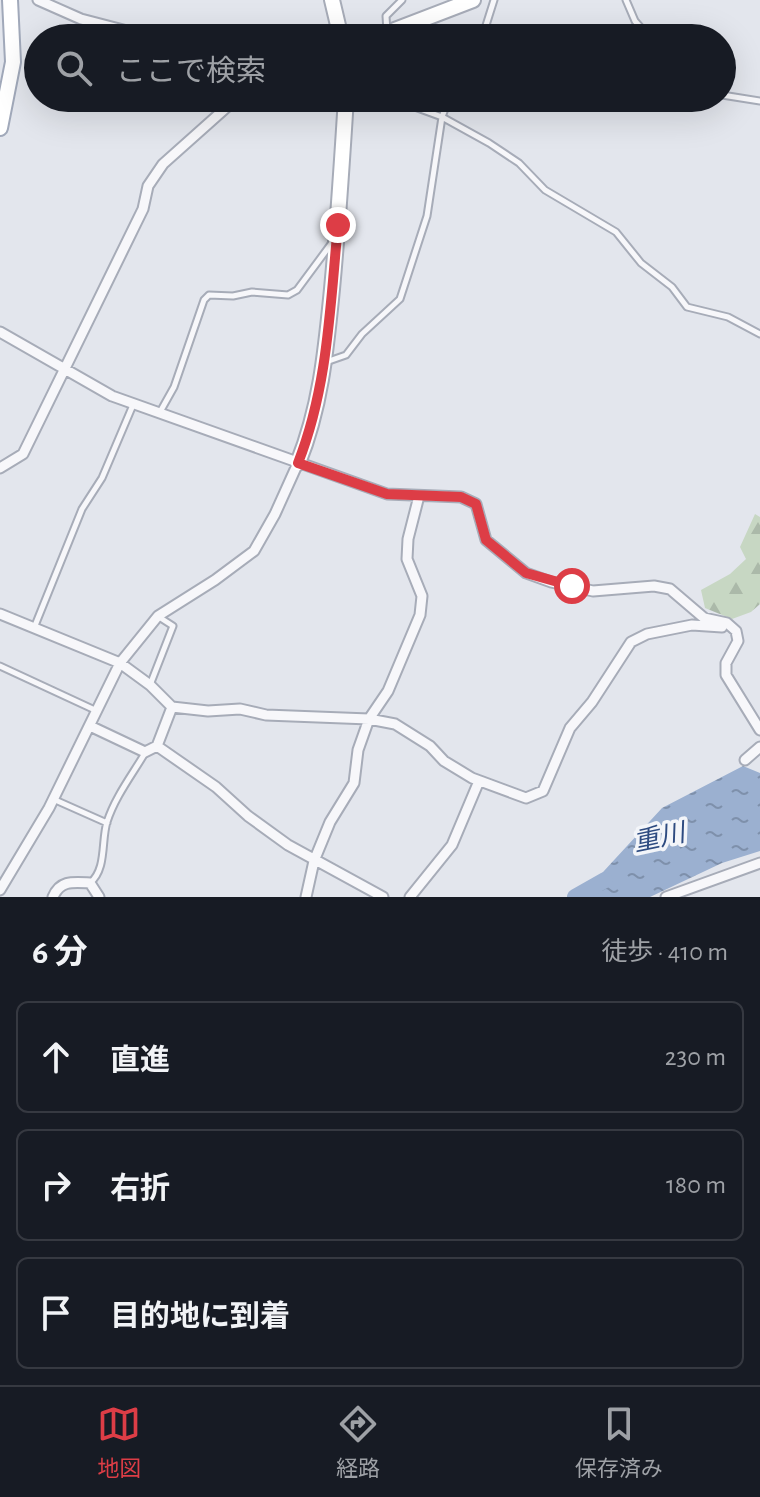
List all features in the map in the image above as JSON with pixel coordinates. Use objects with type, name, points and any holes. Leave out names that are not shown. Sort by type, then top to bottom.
[{"type":"street","points":[[0,128],[13,62],[10,0]]},
{"type":"street","points":[[38,0],[100,24]]},
{"type":"street","points":[[332,0],[338,24]]},
{"type":"street","points":[[409,24],[473,0]]},
{"type":"street","points":[[0,468],[23,454],[143,209],[148,186],[163,164],[221,112]]},
{"type":"street","points":[[0,890],[53,799],[120,663],[158,616],[254,551],[298,463],[313,423],[325,362],[345,112]]},
{"type":"street","points":[[0,332],[112,396],[133,404],[387,494],[461,497],[476,504],[486,540],[526,573],[593,591],[654,586],[670,589],[704,618],[727,623],[736,631],[738,641],[726,663],[726,675],[760,730]]},
{"type":"street","points":[[306,897],[314,861],[330,822],[354,783],[358,750],[369,719],[388,691],[420,615],[422,596],[407,559],[408,539],[419,496]]},
{"type":"street","points":[[0,614],[120,663],[150,685],[172,707],[208,711],[240,709],[266,715],[369,719],[395,724],[430,746],[444,761],[479,781],[526,798],[543,791],[570,728],[592,702],[631,642],[647,634],[692,625],[732,628]]},
{"type":"street","points":[[90,726],[145,752],[157,746],[172,707]]},
{"type":"street","points":[[157,746],[216,787],[248,816],[314,861],[383,897]]},
{"type":"street","points":[[745,760],[760,747]]},
{"type":"street","points":[[410,897],[452,845],[479,781]]},
{"type":"street","points":[[666,897],[760,863]]},
{"type":"street","points":[[53,897],[57,887],[69,882],[90,883],[99,897]]},
{"type":"lane","points":[[383,24],[386,16],[402,0]]},
{"type":"lane","points":[[486,24],[494,0]]},
{"type":"lane","points":[[626,0],[638,24]]},
{"type":"lane","points":[[736,97],[760,101]]},
{"type":"lane","points":[[428,112],[509,156],[545,190],[616,232],[641,263],[672,287],[687,307],[728,317],[760,334]]},
{"type":"lane","points":[[325,362],[346,355],[362,334],[400,299],[427,216],[444,112]]},
{"type":"lane","points":[[159,413],[174,387],[199,322],[204,300],[209,295],[233,296],[252,292],[288,295],[297,290],[337,237]]},
{"type":"lane","points":[[34,628],[82,509],[102,478],[133,404]]},
{"type":"lane","points":[[150,685],[173,626],[158,616]]},
{"type":"lane","points":[[0,666],[97,711]]},
{"type":"lane","points":[[90,883],[96,878],[107,823],[145,752]]},
{"type":"lane","points":[[53,799],[107,823]]},
{"type":"green space","points":[[755,514],[760,517],[760,604],[751,612],[732,619],[705,608],[701,590],[730,574],[746,559],[740,547]]},
{"type":"water","points":[[743,766],[760,773],[760,851],[722,863],[650,897],[580,897],[662,808]]},
{"type":"waterway","name":"重川","points":[[575,897],[605,880]]},
{"type":"route","points":[[338,225],[319,398],[298,463],[387,494],[461,497],[476,504],[486,540],[526,573],[572,586]]}]
